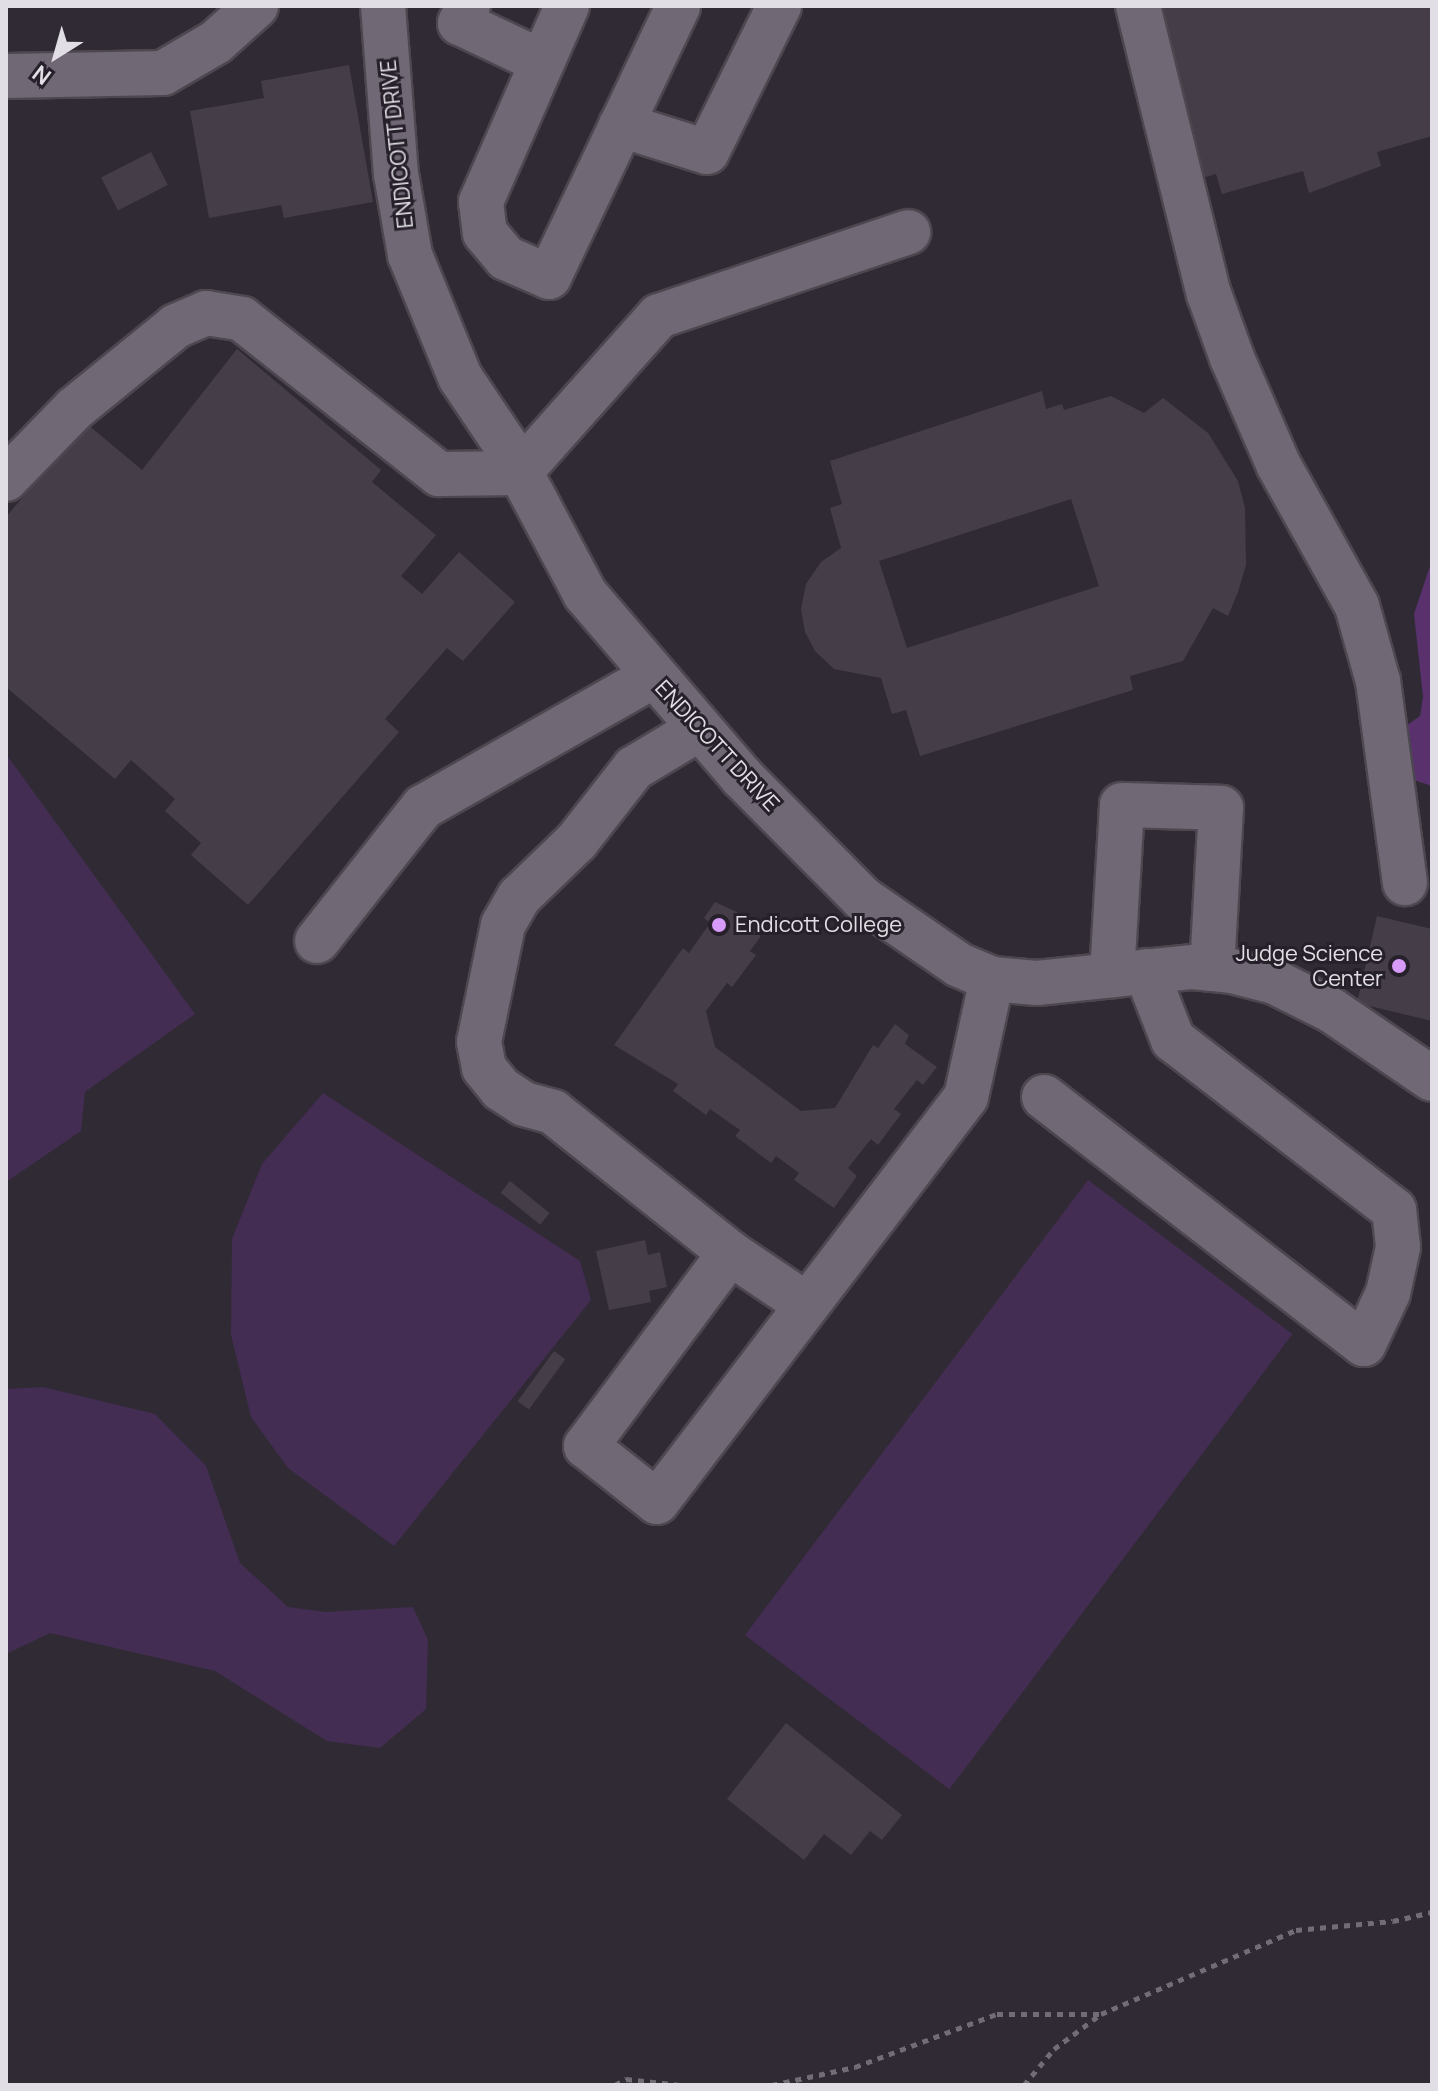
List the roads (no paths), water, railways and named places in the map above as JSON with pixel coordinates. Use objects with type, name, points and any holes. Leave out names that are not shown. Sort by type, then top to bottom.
[{"type":"street","points":[[6,76],[163,73],[216,42],[256,6]]},
{"type":"street","name":"ENDICOTT DRIVE","points":[[383,6],[396,174],[410,255],[460,377],[519,473],[585,594],[699,729],[863,899],[920,943],[992,979],[1037,983],[1129,973],[1212,969],[1275,982],[1331,1010],[1432,1079]]},
{"type":"street","points":[[468,6],[460,23],[540,61]]},
{"type":"street","points":[[567,6],[540,61],[481,202],[485,233],[506,258],[549,277],[678,6]]},
{"type":"street","points":[[621,125],[707,152],[779,6]]},
{"type":"street","points":[[1138,6],[1209,294],[1232,358],[1278,464],[1357,606],[1378,681],[1405,883]]},
{"type":"street","points":[[6,479],[74,409],[176,326],[206,313],[242,319],[439,474],[519,473],[659,316],[908,232]]},
{"type":"street","points":[[317,941],[423,807],[652,677]]},
{"type":"street","points":[[699,729],[634,768],[577,841],[519,897],[503,925],[479,1042],[484,1068],[501,1089],[524,1104],[553,1112],[730,1253],[807,1305]]},
{"type":"street","points":[[1044,1097],[1364,1344],[1388,1293],[1398,1247],[1394,1210],[1173,1040],[1129,973],[1122,805],[1221,808],[1212,969]]},
{"type":"street","points":[[730,1253],[586,1446],[657,1502],[966,1097],[992,979]]},
{"type":"place","name":"Endicott College","points":[[719,925]]},
{"type":"place","name":"Judge Science Center","points":[[1399,966]]}]
